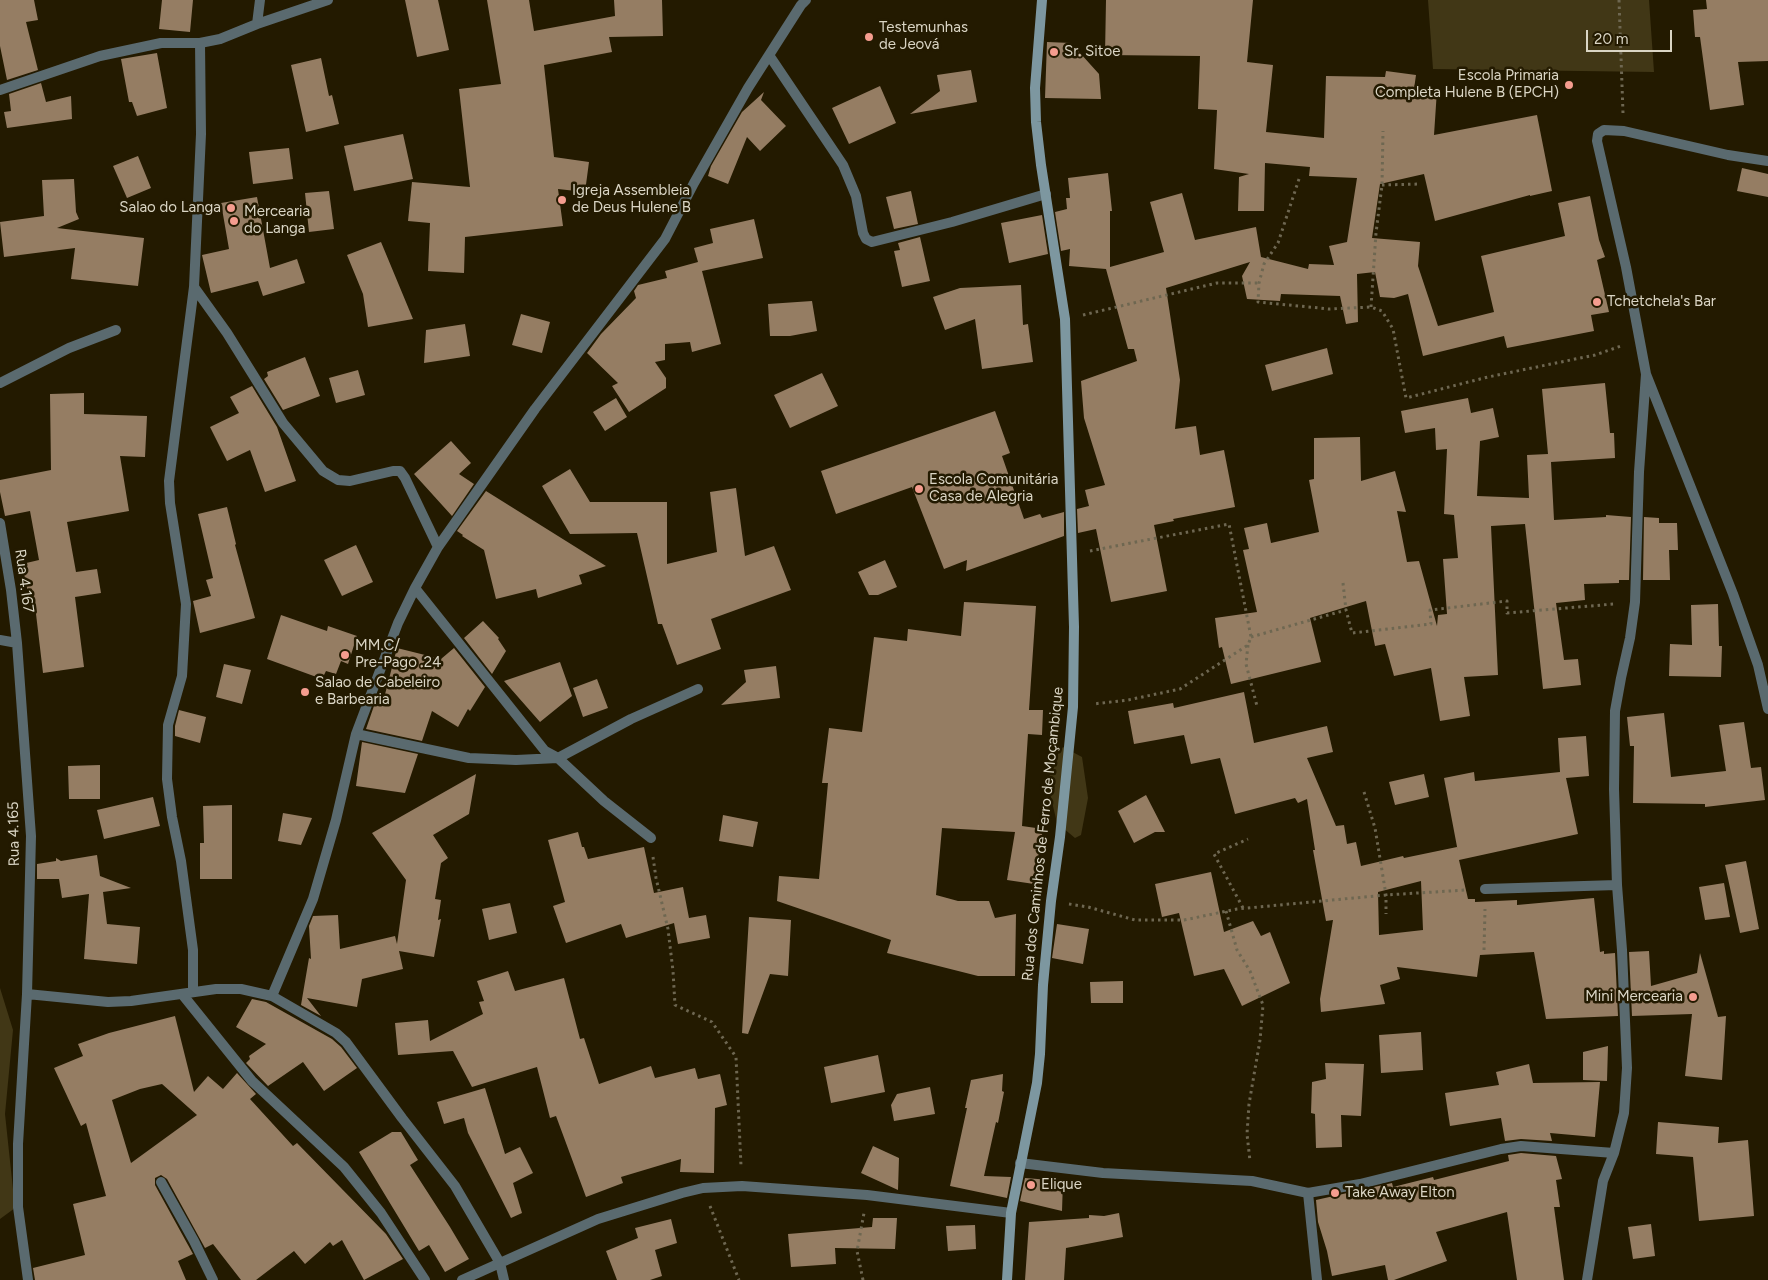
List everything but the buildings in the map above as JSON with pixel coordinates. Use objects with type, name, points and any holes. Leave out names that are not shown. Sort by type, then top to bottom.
[{"type":"street","points":[[257,24],[260,0]]},
{"type":"street","points":[[0,90],[100,56],[161,43],[200,43],[220,39],[325,0]]},
{"type":"street","points":[[272,996],[312,899],[336,820],[356,734],[398,623],[415,588],[438,547],[535,410],[665,239],[694,183],[748,88],[806,0]]},
{"type":"street","name":"Rua dos Caminhos de Ferro de Moçambique","points":[[1007,1280],[1011,1213],[1036,1084],[1051,901],[1060,837],[1073,706],[1074,627],[1065,319],[1036,122],[1035,88],[1042,0]]},
{"type":"street","points":[[193,991],[193,950],[181,861],[172,817],[168,779],[168,725],[182,676],[186,604],[168,481],[194,287],[201,134],[200,43]]},
{"type":"street","points":[[769,55],[843,165],[856,196],[863,233],[866,239],[872,242],[952,222],[1046,194]]},
{"type":"street","points":[[1587,1280],[1603,1181],[1614,1154],[1624,1113],[1627,1068],[1617,884],[1614,789],[1615,711],[1630,638],[1635,602],[1639,472],[1646,374],[1641,340],[1597,141],[1598,134],[1604,130],[1624,131],[1728,155],[1768,162]]},
{"type":"street","points":[[194,287],[227,334],[283,423],[324,471],[338,480],[350,481],[393,471],[400,472],[405,478],[438,547]]},
{"type":"street","points":[[0,383],[69,348],[116,330]]},
{"type":"street","points":[[1646,374],[1732,594],[1758,666],[1768,709]]},
{"type":"street","name":"Rua 4.167","points":[[0,523],[17,643]]},
{"type":"street","points":[[415,588],[545,751],[558,758],[604,801],[651,838]]},
{"type":"street","points":[[0,640],[17,643]]},
{"type":"street","name":"Rua 4.165","points":[[17,643],[31,836],[27,994],[18,1144],[18,1207],[28,1280]]},
{"type":"street","points":[[356,734],[469,758],[516,760],[558,758],[631,718],[698,689]]},
{"type":"street","points":[[1485,889],[1617,884]]},
{"type":"street","points":[[27,994],[108,1002],[131,1001],[193,991],[241,989],[272,996],[336,1033],[346,1042],[402,1118],[456,1186],[500,1262],[504,1280]]},
{"type":"street","points":[[182,994],[252,1081],[344,1167],[381,1213],[424,1280]]},
{"type":"street","points":[[1020,1163],[1103,1173],[1252,1181],[1308,1193],[1360,1184],[1520,1146],[1614,1154]]},
{"type":"street","points":[[160,1182],[194,1241],[212,1280]]},
{"type":"street","points":[[462,1280],[598,1219],[703,1188],[742,1186],[867,1195],[1011,1213]]},
{"type":"street","points":[[1308,1193],[1317,1280]]},
{"type":"path","points":[[1619,0],[1624,131]]},
{"type":"path","points":[[1371,307],[1376,233],[1382,184],[1383,131]]},
{"type":"path","points":[[1299,179],[1278,243],[1264,264],[1259,283],[1258,302],[1329,309],[1371,307],[1382,311],[1393,329],[1406,398],[1488,376],[1595,355],[1641,340]]},
{"type":"path","points":[[1382,184],[1421,184]]},
{"type":"path","points":[[1065,319],[1217,283],[1259,283]]},
{"type":"path","points":[[1072,555],[1228,524],[1251,636],[1248,644],[1246,664],[1257,706]]},
{"type":"path","points":[[1342,582],[1352,633],[1431,624],[1430,610],[1507,601],[1507,612],[1635,602]]},
{"type":"path","points":[[1251,636],[1346,610]]},
{"type":"path","points":[[1073,706],[1128,700],[1180,689],[1248,644]]},
{"type":"path","points":[[1364,792],[1375,828],[1386,895],[1386,914]]},
{"type":"path","points":[[651,838],[656,878],[668,929],[674,971],[675,1005],[712,1022],[736,1057],[742,1186]]},
{"type":"path","points":[[1243,908],[1214,854],[1248,839]]},
{"type":"path","points":[[1051,901],[1088,907],[1135,920],[1184,920],[1243,908],[1386,895],[1485,889],[1484,950]]},
{"type":"path","points":[[1226,911],[1237,950],[1250,971],[1263,1005],[1260,1040],[1248,1104],[1247,1134],[1252,1181]]},
{"type":"path","points":[[703,1188],[739,1280]]},
{"type":"path","points":[[863,1280],[857,1252],[867,1195]]},
{"type":"shaded area","points":[[1428,0],[1649,0],[1654,72],[1433,69]]},
{"type":"shaded area","points":[[1063,747],[1082,757],[1088,798],[1081,835],[1075,838],[1057,823],[1048,785],[1052,763]]},
{"type":"shaded area","points":[[0,988],[13,1030],[5,1114],[15,1208],[0,1219]]},
{"type":"place","name":"Testemunhas de Jeová","points":[[869,37]]},
{"type":"place","name":"Sr. Sitoe","points":[[1054,52]]},
{"type":"place","name":"Escola Primaria Completa Hulene B (EPCH)","points":[[1569,85]]},
{"type":"place","name":"Igreja Assembleia de Deus Hulene B","points":[[562,200]]},
{"type":"place","name":"Salao do Langa","points":[[231,208]]},
{"type":"place","name":"Mercearia do Langa","points":[[234,221]]},
{"type":"place","name":"Tchetchela's Bar","points":[[1597,302]]},
{"type":"place","name":"Escola Comunitária Casa de Alegria","points":[[919,489]]},
{"type":"place","name":"MM.C/ Pre-Pago .24","points":[[345,655]]},
{"type":"place","name":"Salao de Cabeleiro e Barbearia","points":[[305,692]]},
{"type":"place","name":"Mini Mercearia","points":[[1693,997]]},
{"type":"place","name":"Elique","points":[[1031,1185]]},
{"type":"place","name":"Take Away Elton","points":[[1335,1193]]}]
